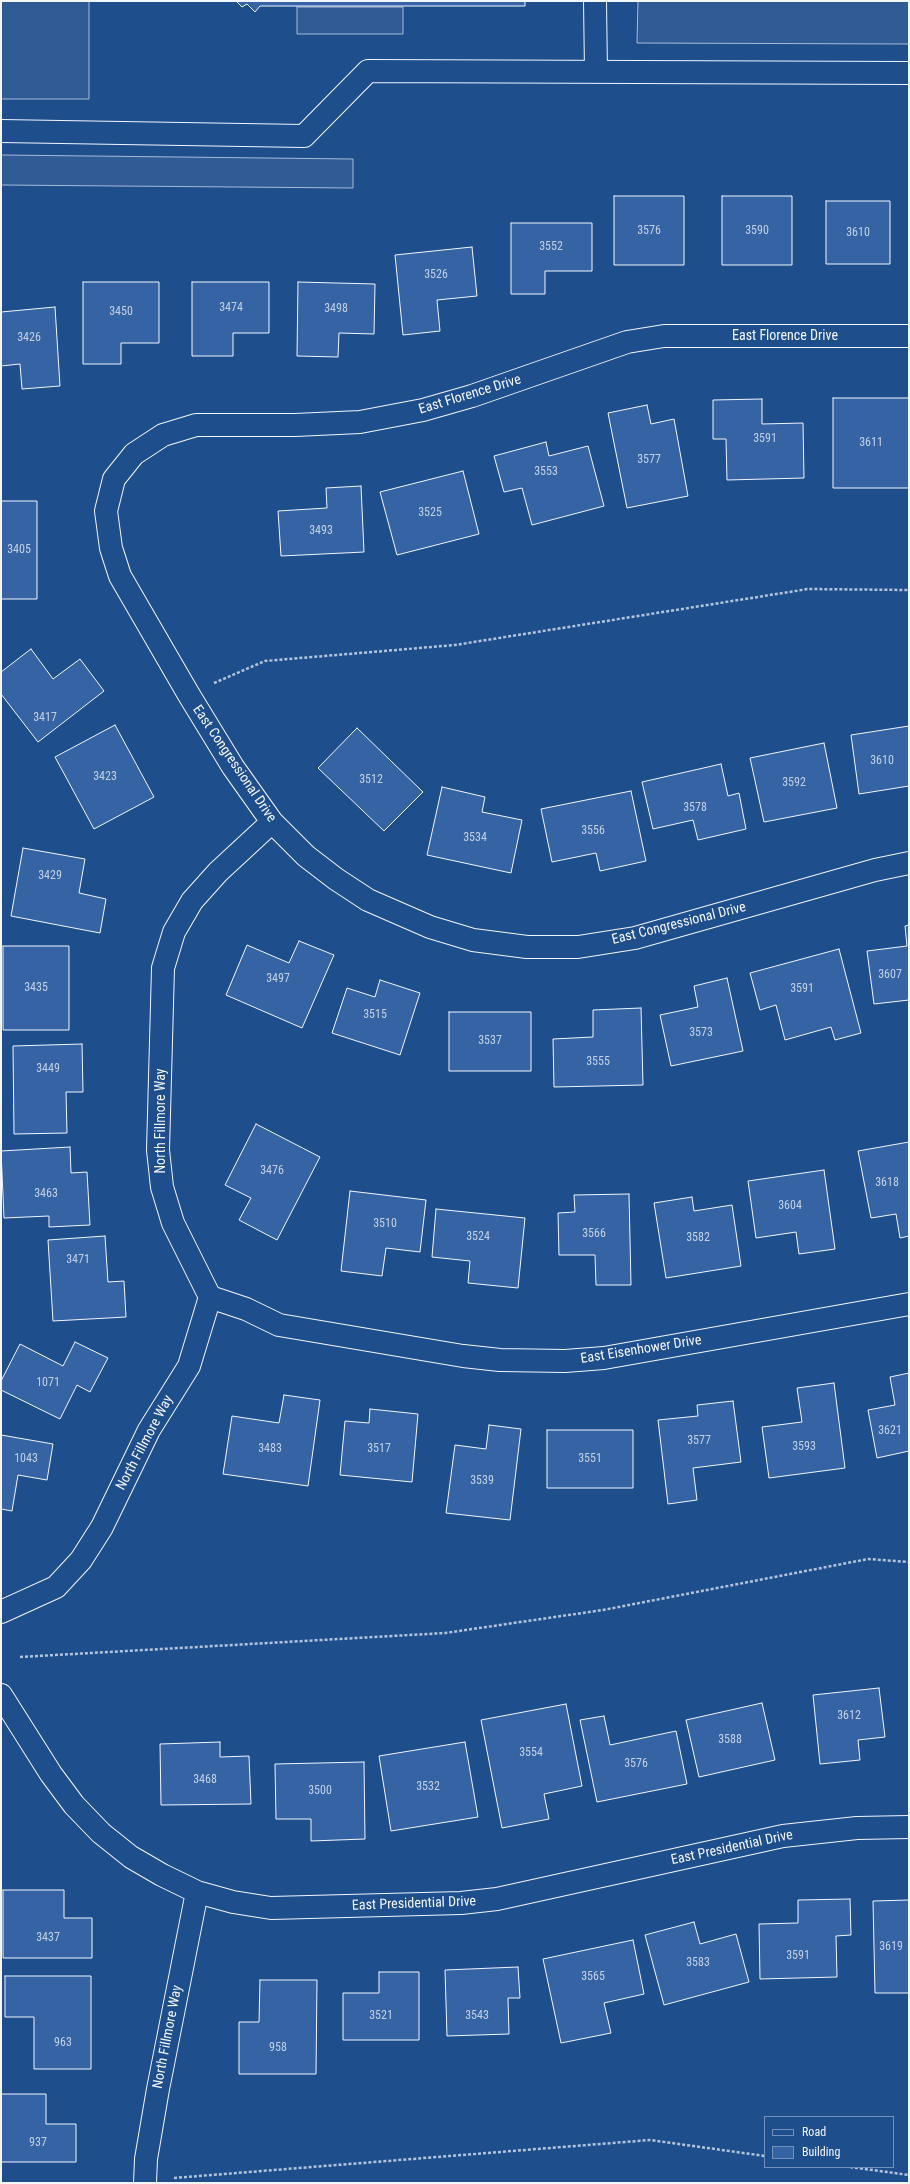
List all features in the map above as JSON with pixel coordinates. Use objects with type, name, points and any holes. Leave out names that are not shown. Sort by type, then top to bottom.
[{"type":"street","points":[[596,1],[596,72]]},
{"type":"street","points":[[1,131],[304,136],[368,71],[909,73]]},
{"type":"street","name":"East Florence Drive","points":[[111,548],[106,511],[114,479],[134,454],[163,435],[196,425],[295,425],[360,422],[423,410],[472,396],[627,342],[664,336],[909,336]]},
{"type":"street","name":"East Congressional Drive","points":[[111,548],[120,576],[189,695],[233,766],[272,822],[306,856],[336,879],[368,900],[430,928],[473,940],[527,947],[578,947],[635,938],[876,870],[909,863]]},
{"type":"street","name":"North Fillmore Way","points":[[1,1612],[56,1587],[82,1560],[102,1527],[149,1430],[189,1366],[210,1297],[173,1223],[162,1187],[158,1150],[163,968],[174,932],[192,901],[218,872],[272,822]]},
{"type":"street","name":"East Eisenhower Drive","points":[[210,1297],[246,1309],[280,1325],[463,1356],[500,1360],[565,1361],[604,1358],[909,1304]]},
{"type":"street","name":"East Presidential Drive","points":[[1,1695],[74,1805],[101,1832],[131,1857],[162,1875],[197,1892],[233,1902],[270,1908],[461,1903],[497,1899],[783,1836],[857,1828],[909,1827]]},
{"type":"street","name":"North Fillmore Way","points":[[145,2183],[146,2159],[156,2097],[197,1892]]},
{"type":"path","points":[[213,683],[266,661],[455,645],[808,589],[909,590]]},
{"type":"path","points":[[20,1657],[445,1633],[603,1610],[868,1559],[909,1562]]},
{"type":"path","points":[[169,2178],[650,2140],[764,2156]]},
{"type":"path","points":[[857,2168],[909,2175]]},
{"type":"shaded area","points":[[1,1],[89,1],[89,99],[1,99]]},
{"type":"shaded area","points":[[638,1],[909,1],[909,44],[637,43]]},
{"type":"shaded area","points":[[297,7],[403,7],[403,34],[297,34]]},
{"type":"shaded area","points":[[1,155],[353,159],[353,188],[1,185]]},
{"type":"building","points":[[236,1],[525,1],[525,6],[260,6],[255,12],[247,4],[242,7]]},
{"type":"building","points":[[614,196],[684,196],[684,265],[614,265]]},
{"type":"building","points":[[722,196],[792,196],[792,265],[722,265]]},
{"type":"building","points":[[826,201],[890,201],[890,264],[826,264]]},
{"type":"building","points":[[511,223],[592,223],[592,271],[545,271],[545,294],[511,294]]},
{"type":"building","points":[[472,247],[477,296],[437,300],[440,331],[403,335],[395,255]]},
{"type":"building","points":[[83,282],[159,282],[159,343],[121,343],[121,364],[83,364]]},
{"type":"building","points":[[192,282],[269,282],[269,333],[233,333],[233,356],[192,356]]},
{"type":"building","points":[[298,282],[375,284],[374,334],[339,333],[338,357],[297,356]]},
{"type":"building","points":[[55,307],[60,386],[22,389],[20,364],[1,366],[1,312]]},
{"type":"building","points":[[833,398],[909,398],[909,488],[833,488]]},
{"type":"building","points":[[762,399],[762,424],[803,423],[804,478],[727,480],[726,439],[713,439],[713,400]]},
{"type":"building","points":[[647,405],[651,424],[674,419],[688,496],[627,508],[608,413]]},
{"type":"building","points":[[546,442],[549,456],[588,446],[604,506],[532,525],[522,488],[504,492],[494,456]]},
{"type":"building","points":[[463,471],[479,534],[397,555],[380,492]]},
{"type":"building","points":[[361,486],[364,552],[281,556],[278,511],[327,508],[326,488]]},
{"type":"building","points":[[1,501],[37,501],[37,599],[1,599]]},
{"type":"building","points":[[31,649],[53,679],[80,659],[104,691],[38,742],[1,694],[1,672]]},
{"type":"building","points":[[115,725],[154,797],[94,829],[55,757]]},
{"type":"building","points":[[909,726],[909,786],[859,794],[851,735]]},
{"type":"building","points":[[357,728],[423,792],[384,831],[318,768]]},
{"type":"building","points":[[824,743],[837,808],[764,822],[750,758]]},
{"type":"building","points":[[721,764],[728,796],[739,793],[746,829],[698,840],[693,820],[653,829],[642,782]]},
{"type":"building","points":[[442,787],[485,797],[482,812],[522,820],[511,873],[427,855]]},
{"type":"building","points":[[631,791],[646,861],[600,871],[596,853],[552,862],[541,809]]},
{"type":"building","points":[[23,848],[85,859],[79,893],[106,899],[100,933],[11,916]]},
{"type":"building","points":[[909,925],[909,1000],[874,1004],[867,951],[907,946],[905,926]]},
{"type":"building","points":[[299,941],[334,955],[302,1028],[226,995],[247,945],[289,963]]},
{"type":"building","points":[[3,946],[69,946],[69,1030],[3,1030]]},
{"type":"building","points":[[839,949],[861,1033],[835,1040],[831,1027],[785,1040],[776,1005],[760,1010],[750,973]]},
{"type":"building","points":[[727,978],[743,1051],[671,1066],[660,1015],[698,1007],[694,986]]},
{"type":"building","points":[[380,980],[420,993],[400,1055],[332,1033],[347,988],[375,997]]},
{"type":"building","points":[[641,1008],[643,1085],[554,1087],[553,1039],[593,1037],[593,1010]]},
{"type":"building","points":[[449,1012],[531,1012],[531,1071],[449,1071]]},
{"type":"building","points":[[82,1044],[83,1092],[66,1092],[67,1133],[14,1134],[13,1046]]},
{"type":"building","points":[[256,1124],[320,1157],[277,1240],[239,1220],[251,1198],[225,1185]]},
{"type":"building","points":[[909,1142],[909,1236],[900,1238],[896,1214],[871,1218],[858,1151]]},
{"type":"building","points":[[70,1147],[71,1173],[87,1172],[90,1225],[49,1227],[49,1216],[4,1218],[1,1151]]},
{"type":"building","points":[[824,1170],[835,1249],[799,1254],[796,1232],[756,1238],[748,1181]]},
{"type":"building","points":[[350,1191],[426,1200],[420,1252],[386,1248],[382,1276],[341,1271]]},
{"type":"building","points":[[629,1194],[631,1285],[596,1285],[595,1255],[559,1255],[558,1213],[575,1212],[574,1195]]},
{"type":"building","points":[[692,1197],[694,1211],[732,1205],[741,1266],[666,1278],[654,1203]]},
{"type":"building","points":[[436,1209],[525,1218],[518,1288],[468,1283],[470,1261],[432,1257]]},
{"type":"building","points":[[105,1236],[108,1282],[124,1281],[126,1317],[53,1321],[48,1240]]},
{"type":"building","points":[[75,1342],[108,1358],[90,1392],[77,1385],[60,1419],[1,1390],[1,1381],[20,1344],[63,1366]]},
{"type":"building","points":[[909,1373],[909,1451],[877,1458],[868,1410],[895,1405],[890,1377]]},
{"type":"building","points":[[834,1383],[845,1468],[769,1478],[762,1427],[802,1422],[797,1388]]},
{"type":"building","points":[[284,1395],[320,1400],[308,1486],[223,1474],[232,1416],[279,1423]]},
{"type":"building","points":[[733,1401],[741,1462],[693,1468],[697,1500],[668,1504],[658,1420],[698,1416],[697,1405]]},
{"type":"building","points":[[370,1409],[418,1414],[412,1482],[340,1475],[345,1421],[369,1423]]},
{"type":"building","points":[[489,1425],[521,1429],[510,1520],[446,1513],[455,1445],[486,1449]]},
{"type":"building","points":[[547,1430],[633,1430],[633,1488],[547,1488]]},
{"type":"building","points":[[1,1435],[53,1444],[47,1480],[18,1475],[12,1511],[1,1509]]},
{"type":"building","points":[[879,1688],[885,1737],[858,1740],[860,1760],[820,1764],[813,1695]]},
{"type":"building","points":[[762,1703],[775,1760],[699,1777],[686,1720]]},
{"type":"building","points":[[566,1704],[582,1786],[544,1794],[549,1819],[502,1828],[481,1720]]},
{"type":"building","points":[[604,1716],[610,1745],[676,1731],[687,1784],[597,1802],[580,1720]]},
{"type":"building","points":[[220,1742],[220,1757],[249,1756],[251,1804],[161,1805],[160,1744]]},
{"type":"building","points":[[465,1742],[478,1817],[391,1831],[379,1756]]},
{"type":"building","points":[[364,1762],[365,1839],[311,1841],[311,1819],[276,1819],[275,1764]]},
{"type":"building","points":[[3,1890],[64,1890],[64,1918],[92,1918],[92,1958],[3,1958]]},
{"type":"building","points":[[850,1899],[851,1935],[836,1936],[837,1977],[760,1979],[759,1924],[798,1923],[798,1900]]},
{"type":"building","points":[[909,1900],[909,1993],[875,1993],[873,1901]]},
{"type":"building","points":[[694,1922],[700,1944],[736,1934],[749,1982],[664,2005],[645,1935]]},
{"type":"building","points":[[633,1940],[644,1994],[604,2003],[611,2033],[561,2043],[543,1959]]},
{"type":"building","points":[[518,1967],[520,1998],[508,1998],[509,2034],[447,2036],[445,1970]]},
{"type":"building","points":[[379,1972],[419,1972],[419,2040],[343,2040],[343,1993],[379,1993]]},
{"type":"building","points":[[5,1976],[91,1976],[91,2069],[34,2069],[34,2017],[5,2017]]},
{"type":"building","points":[[260,1980],[317,1980],[316,2074],[239,2074],[239,2022],[259,2022]]},
{"type":"building","points":[[1,2094],[46,2094],[46,2124],[76,2124],[76,2162],[1,2162]]}]
